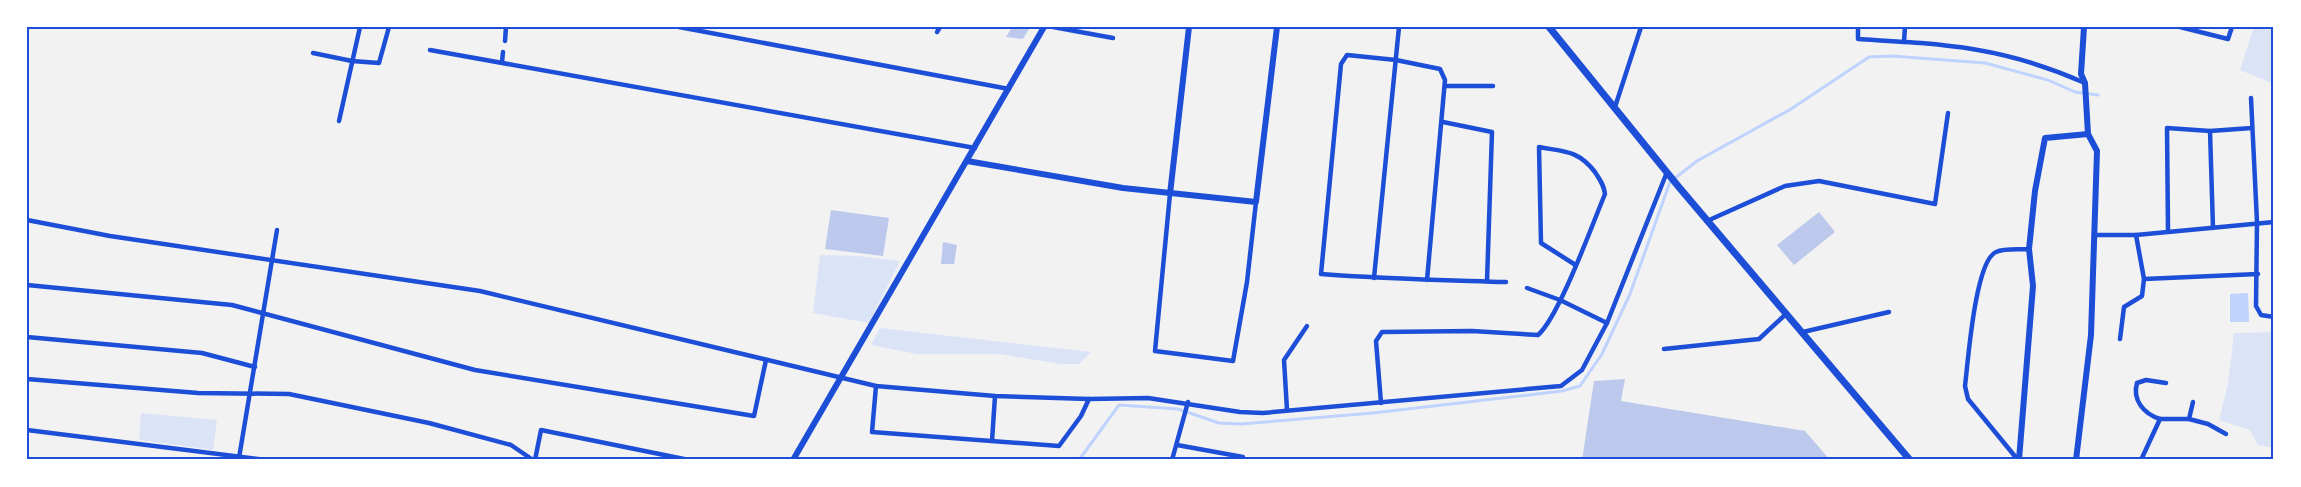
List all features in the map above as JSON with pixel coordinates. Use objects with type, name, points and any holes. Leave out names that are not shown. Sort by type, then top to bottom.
[{"type":"main road","points":[[1549,27],[1675,183],[1910,460]]},
{"type":"street","points":[[339,121],[360,27]]},
{"type":"street","points":[[313,53],[352,61],[379,63],[389,27]]},
{"type":"street","points":[[505,41],[506,27]]},
{"type":"street","points":[[679,27],[1009,89]]},
{"type":"street","points":[[793,460],[842,380],[1044,27]]},
{"type":"street","points":[[1053,27],[1113,38]]},
{"type":"street","points":[[1189,27],[1155,351],[1233,361],[1247,282],[1277,27]]},
{"type":"street","points":[[1374,279],[1399,27]]},
{"type":"street","points":[[1614,108],[1641,27]]},
{"type":"street","points":[[1858,27],[1858,39],[1945,44],[1983,50],[2041,65],[2085,85]]},
{"type":"street","points":[[1904,42],[1905,27]]},
{"type":"street","points":[[2076,460],[2091,335],[2097,151],[2088,134],[2085,85],[2081,74],[2084,27]]},
{"type":"street","points":[[2180,27],[2228,39],[2232,27]]},
{"type":"street","points":[[430,50],[975,148]]},
{"type":"street","points":[[502,63],[503,52]]},
{"type":"street","points":[[1426,280],[1443,122],[1445,86],[1440,69],[1396,60],[1347,55],[1341,64],[1321,274],[1374,279],[1506,282]]},
{"type":"street","points":[[1445,86],[1493,86]]},
{"type":"street","points":[[2252,98],[2257,222],[2256,306],[2260,315],[2274,317]]},
{"type":"street","points":[[1707,221],[1785,186],[1820,182],[1935,204],[1948,113]]},
{"type":"street","points":[[1443,122],[1492,132],[1487,281]]},
{"type":"street","points":[[2168,231],[2167,128],[2210,130],[2252,128]]},
{"type":"street","points":[[2210,130],[2213,228]]},
{"type":"street","points":[[2018,460],[2033,286],[2029,249],[2035,191],[2045,138],[2088,134]]},
{"type":"street","points":[[1381,403],[1376,340],[1382,332],[1472,331],[1538,335],[1547,327],[1560,300],[1605,194],[1604,186],[1586,160],[1576,154],[1539,147],[1541,243],[1575,264]]},
{"type":"street","points":[[967,161],[1170,194],[1256,202]]},
{"type":"street","points":[[27,220],[110,236],[502,296],[842,380],[876,386],[995,396],[1089,399],[1125,396],[1188,402],[1240,412],[1381,403],[1561,386],[1582,370],[1607,323],[1668,174]]},
{"type":"street","points":[[2095,235],[2136,235],[2274,222]]},
{"type":"street","points":[[239,458],[265,314],[277,230]]},
{"type":"street","points":[[2120,339],[2124,307],[2142,296],[2144,279],[2136,235]]},
{"type":"street","points":[[2018,460],[1968,399],[1965,386],[1978,287],[1990,256],[1998,251],[2029,249]]},
{"type":"street","points":[[2144,279],[2258,274]]},
{"type":"street","points":[[27,285],[208,301],[476,370],[754,416],[766,360]]},
{"type":"street","points":[[1527,288],[1560,300],[1607,323]]},
{"type":"street","points":[[1803,332],[1889,312]]},
{"type":"street","points":[[1664,349],[1759,339],[1786,314]]},
{"type":"street","points":[[1287,410],[1284,360],[1307,326]]},
{"type":"street","points":[[27,337],[202,353],[255,368]]},
{"type":"street","points":[[27,379],[198,393],[289,394],[429,423],[511,445],[534,460],[541,430],[689,460]]},
{"type":"street","points":[[2166,383],[2146,380],[2137,383],[2135,390],[2142,408],[2160,419],[2189,419],[2208,424],[2226,435]]},
{"type":"street","points":[[876,386],[872,432],[1059,446],[1081,416],[1089,399]]},
{"type":"street","points":[[992,441],[995,396]]},
{"type":"street","points":[[1172,460],[1188,402]]},
{"type":"street","points":[[2189,419],[2193,402]]},
{"type":"street","points":[[2140,460],[2160,419]]},
{"type":"street","points":[[27,430],[266,460]]},
{"type":"street","points":[[1177,445],[1243,457]]},
{"type":"shaded area","points":[[2254,27],[2274,27],[2274,84],[2240,70]]},
{"type":"shaded area","points":[[820,255],[858,256],[900,261],[869,323],[813,313]]},
{"type":"shaded area","points":[[880,328],[1091,352],[1079,364],[1061,364],[998,354],[917,354],[871,345]]},
{"type":"shaded area","points":[[2274,332],[2274,448],[2258,445],[2250,430],[2219,420],[2228,384],[2234,333]]},
{"type":"shaded area","points":[[141,413],[217,420],[213,450],[139,440]]},
{"type":"water","points":[[2248,293],[2249,322],[2230,322],[2230,294]]},
{"type":"building","points":[[1012,27],[1030,27],[1023,39],[1006,37]]},
{"type":"building","points":[[831,210],[889,218],[883,256],[825,249]]},
{"type":"building","points":[[1819,212],[1835,232],[1794,265],[1777,245]]},
{"type":"building","points":[[943,242],[957,245],[954,264],[941,264]]},
{"type":"building","points":[[1625,379],[1621,401],[1805,431],[1830,460],[1582,460],[1594,381]]},
{"type":"waterway","points":[[1079,460],[1119,405],[1178,409],[1219,423],[1241,424],[1373,413],[1562,391],[1580,386],[1602,354],[1630,294],[1670,182],[1697,161],[1791,109],[1869,57],[1892,56],[1985,63],[2048,80],[2075,92],[2098,95]]}]
